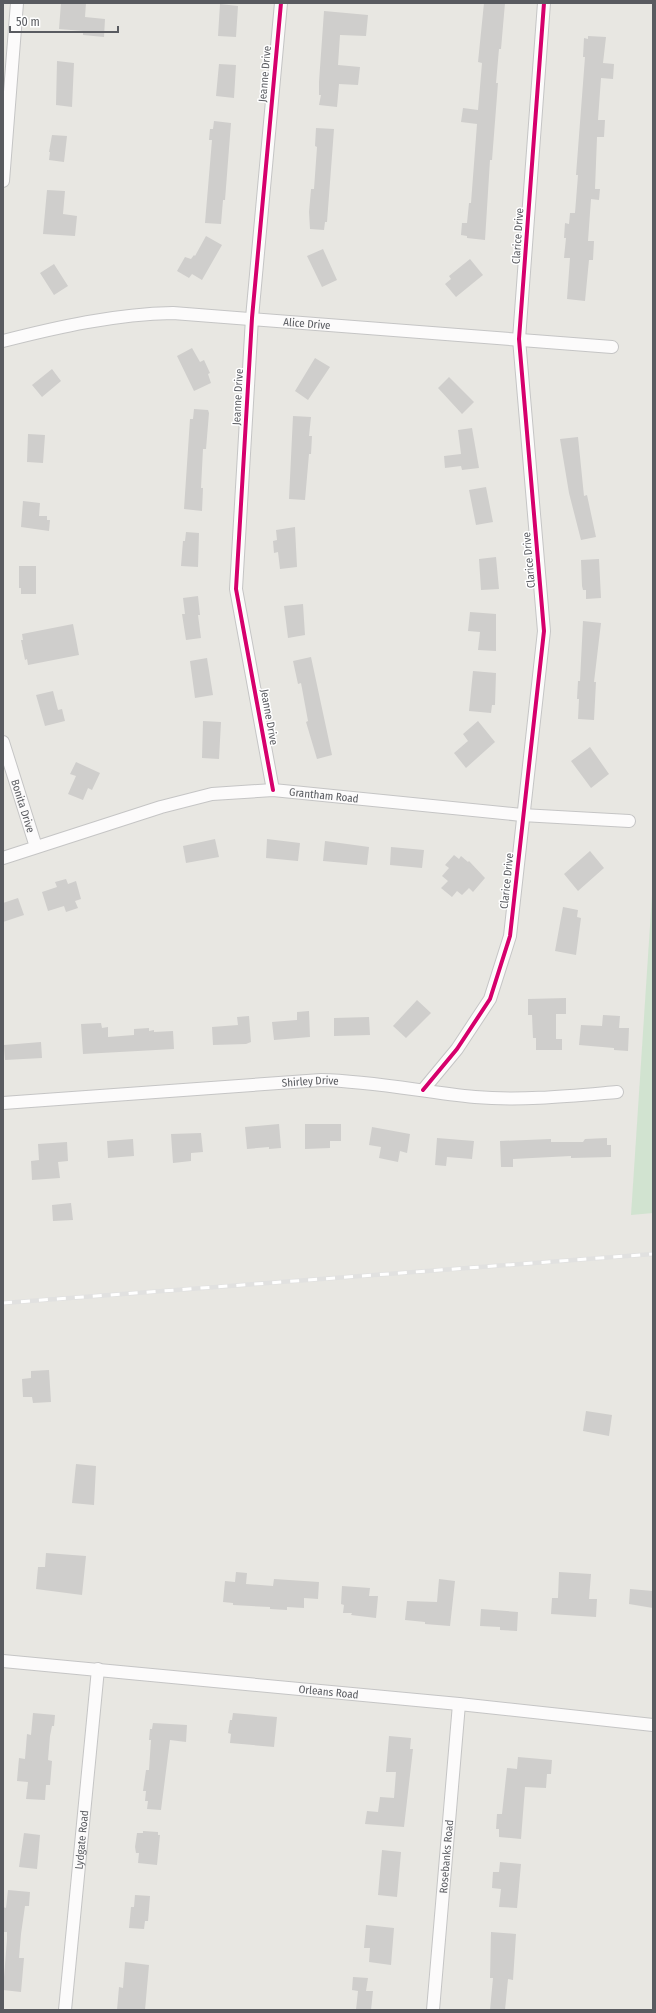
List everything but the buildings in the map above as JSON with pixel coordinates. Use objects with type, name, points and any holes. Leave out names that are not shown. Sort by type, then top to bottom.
[{"type":"street","points":[[3,181],[17,3]]},
{"type":"street","name":"Jeanne Drive","points":[[273,790],[236,589],[252,318],[280,3]]},
{"type":"street","name":"Clarice Drive","points":[[423,1090],[458,1049],[490,999],[510,936],[522,816],[544,631],[519,339],[544,3]]},
{"type":"street","name":"Alice Drive","points":[[3,341],[105,319],[146,313],[172,313],[612,347]]},
{"type":"street","name":"Bonita Drive","points":[[3,742],[36,847]]},
{"type":"street","name":"Grantham Road","points":[[3,858],[161,807],[212,794],[273,790],[522,816],[629,821]]},
{"type":"street","name":"Shirley Drive","points":[[3,1103],[315,1081],[356,1081],[469,1096],[504,1098],[553,1098],[617,1092]]},
{"type":"street","name":"Orleans Road","points":[[3,1660],[653,1724]]},
{"type":"street","name":"Lydgate Road","points":[[65,2010],[98,1669]]},
{"type":"street","name":"Rosebanks Road","points":[[433,2010],[459,1704]]},
{"type":"green space","points":[[653,880],[653,1213],[631,1215]]},
{"type":"railway","points":[[3,1303],[653,1254]]},
{"type":"cycle path","points":[[273,790],[236,589],[252,318],[281,3]]},
{"type":"cycle path","points":[[423,1090],[457,1049],[490,999],[510,936],[544,631],[519,339],[544,3]]}]
